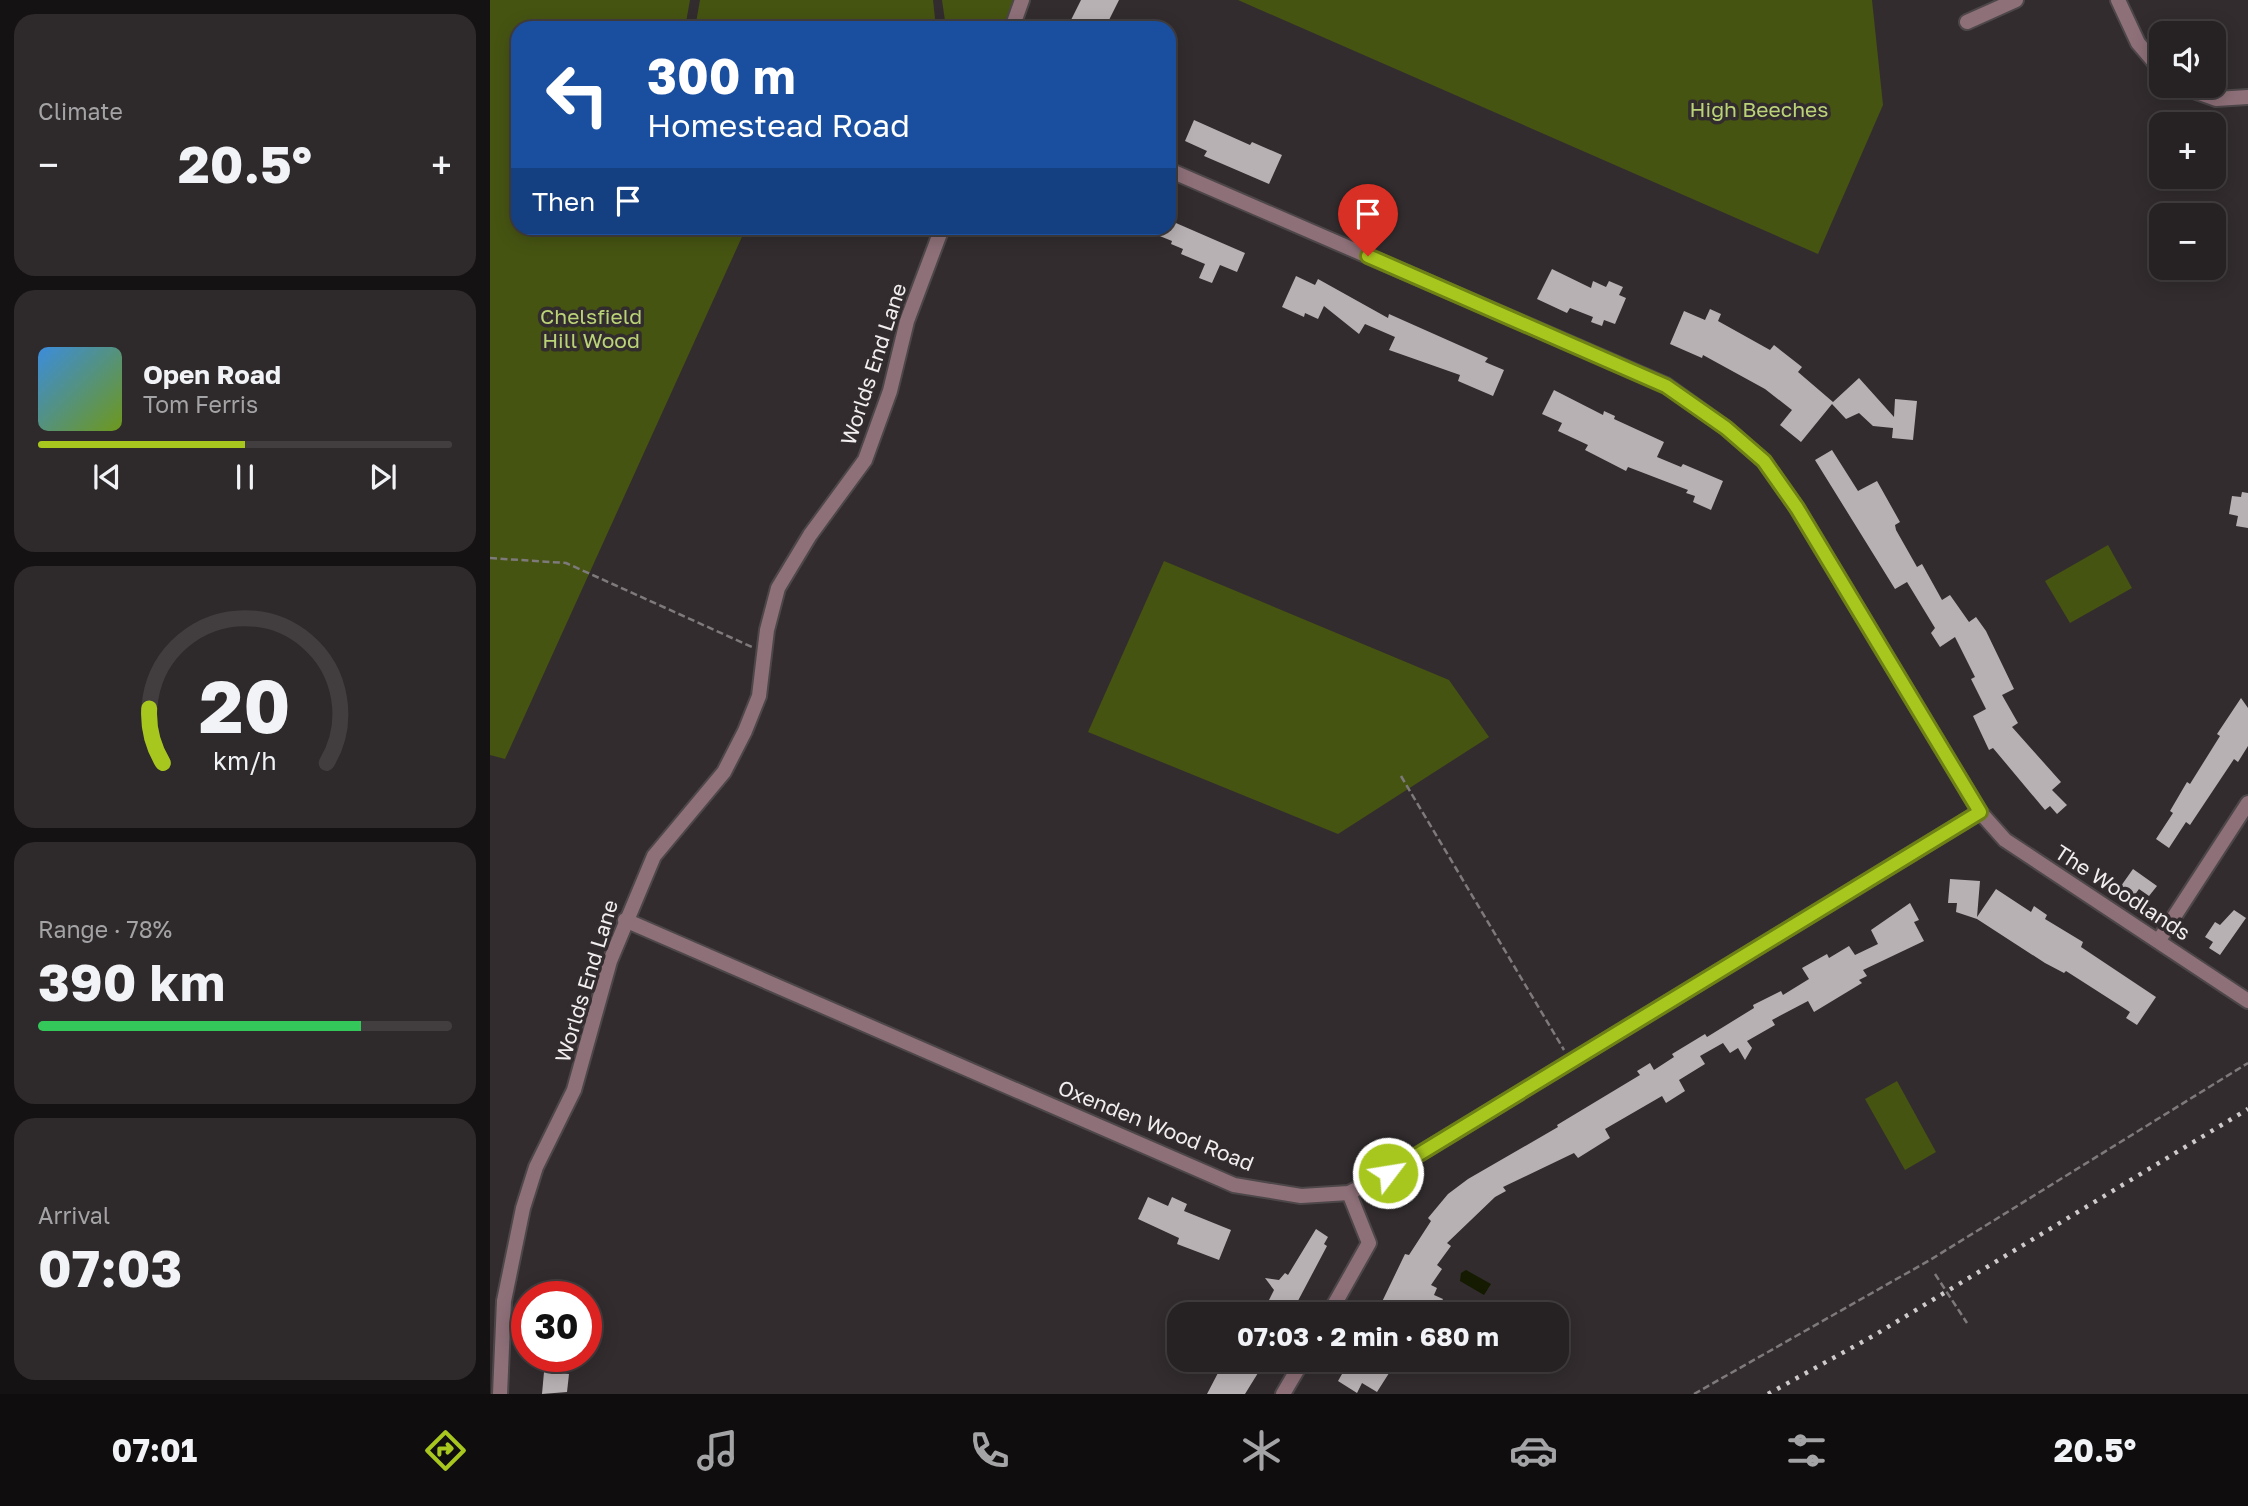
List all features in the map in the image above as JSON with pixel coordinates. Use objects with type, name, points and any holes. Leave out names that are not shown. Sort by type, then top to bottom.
[{"type":"street","points":[[1014,21],[1022,0]]},
{"type":"street","points":[[1967,22],[2016,0]]},
{"type":"street","points":[[2118,0],[2137,43],[2149,56]]},
{"type":"street","points":[[2213,98],[2248,97]]},
{"type":"street","name":"The Woodlands","points":[[1176,173],[1666,386],[1726,428],[1764,461],[1797,508],[1980,812],[2005,839],[2248,1001]]},
{"type":"street","name":"Worlds End Lane","points":[[500,1394],[504,1301],[523,1208],[536,1167],[574,1090],[610,961],[625,920],[639,884],[660,846],[724,772],[759,696],[770,611],[778,588],[803,545],[855,477],[879,427],[907,321],[939,235]]},
{"type":"street","points":[[2159,940],[2248,803]]},
{"type":"street","name":"Oxenden Wood Road","points":[[625,920],[1234,1185],[1301,1196],[1349,1193],[1388,1173],[1980,812]]},
{"type":"street","points":[[1336,1302],[1369,1243],[1349,1193]]},
{"type":"street","points":[[1283,1394],[1296,1372]]},
{"type":"path","points":[[490,558],[566,564],[764,652]]},
{"type":"path","points":[[1401,776],[1571,1061]]},
{"type":"path","points":[[1694,1394],[1930,1260],[2248,1063]]},
{"type":"path","points":[[1935,1274],[1967,1322]]},
{"type":"green space","name":"Chelsfield Hill Wood","points":[[490,0],[690,0],[686,21],[511,21],[511,235],[743,235],[505,759],[490,755]]},
{"type":"green space","points":[[700,0],[933,0],[935,21],[696,21]]},
{"type":"green space","points":[[942,0],[1030,0],[1022,21],[945,21]]},
{"type":"green space","name":"High Beeches","points":[[1238,0],[1872,0],[1883,105],[1818,254]]},
{"type":"green space","points":[[2108,545],[2132,588],[2070,623],[2045,581]]},
{"type":"green space","points":[[1164,561],[1449,680],[1489,737],[1338,834],[1088,732]]},
{"type":"green space","points":[[1897,1081],[1936,1152],[1905,1170],[1865,1099]]},
{"type":"shaded area","points":[[1466,1270],[1491,1284],[1484,1295],[1460,1281],[1461,1273]]},
{"type":"building","points":[[1081,0],[1119,0],[1108,21],[1071,20]]},
{"type":"building","points":[[1194,120],[1250,145],[1252,142],[1282,155],[1269,184],[1204,156],[1207,151],[1185,141]]},
{"type":"building","points":[[1176,223],[1245,253],[1237,272],[1220,265],[1212,283],[1199,278],[1205,264],[1181,254],[1183,249],[1171,244],[1172,241],[1157,235],[1176,235]]},
{"type":"building","points":[[1552,269],[1591,288],[1593,281],[1606,287],[1609,281],[1623,287],[1619,295],[1626,298],[1615,324],[1604,320],[1602,326],[1591,322],[1593,317],[1570,308],[1567,313],[1537,299]]},
{"type":"building","points":[[1296,276],[1315,285],[1318,279],[1388,318],[1389,314],[1488,358],[1485,362],[1504,370],[1493,396],[1458,381],[1460,375],[1389,350],[1395,337],[1365,324],[1359,334],[1324,306],[1318,319],[1305,313],[1304,317],[1282,307]]},
{"type":"building","points":[[1710,309],[1721,314],[1718,321],[1770,350],[1774,345],[1802,367],[1798,372],[1833,402],[1859,378],[1894,417],[1895,399],[1917,401],[1913,440],[1892,438],[1893,428],[1873,426],[1859,413],[1846,419],[1832,404],[1801,442],[1780,425],[1792,410],[1765,389],[1703,355],[1702,358],[1670,344],[1684,311],[1705,320]]},
{"type":"building","points":[[1554,390],[1603,415],[1604,411],[1615,416],[1614,419],[1664,442],[1657,457],[1681,467],[1683,464],[1723,481],[1711,510],[1693,502],[1695,496],[1686,493],[1688,490],[1628,467],[1626,471],[1585,450],[1588,445],[1558,431],[1562,423],[1542,414]]},
{"type":"building","points":[[1832,450],[1858,491],[1877,481],[1900,522],[1895,525],[1896,530],[1917,567],[1922,564],[1942,600],[1950,595],[1969,622],[1976,617],[1986,631],[2014,689],[2002,695],[2018,723],[2012,727],[2061,782],[2052,790],[2067,805],[2057,814],[2050,806],[2045,810],[1993,748],[1989,750],[1973,716],[1986,709],[1971,679],[1975,677],[1955,637],[1940,647],[1931,633],[1935,628],[1907,582],[1895,589],[1815,460]]},
{"type":"building","points":[[2242,492],[2248,493],[2248,528],[2236,526],[2238,516],[2229,514],[2232,496],[2241,497]]},
{"type":"building","points":[[2241,698],[2248,708],[2248,746],[2238,762],[2234,759],[2190,825],[2186,822],[2169,848],[2156,839],[2173,813],[2170,811],[2187,782],[2190,784],[2220,736],[2217,734]]},
{"type":"building","points":[[2133,869],[2157,886],[2149,896],[2139,889],[2134,896],[2121,886]]},
{"type":"building","points":[[1950,879],[1980,881],[1977,917],[1996,889],[2031,912],[2034,906],[2047,915],[2045,919],[2083,942],[2081,947],[2156,997],[2137,1025],[2126,1018],[2130,1012],[2066,971],[2064,973],[2045,963],[1977,919],[1956,912],[1957,903],[1948,903]]},
{"type":"building","points":[[1910,903],[1919,920],[1914,922],[1924,941],[1863,970],[1867,976],[1859,980],[1862,983],[1814,1012],[1808,1001],[1772,1020],[1775,1025],[1747,1041],[1752,1048],[1745,1060],[1738,1048],[1730,1053],[1723,1043],[1700,1056],[1705,1064],[1679,1080],[1685,1091],[1666,1103],[1662,1096],[1605,1129],[1610,1138],[1578,1158],[1574,1153],[1503,1187],[1506,1191],[1495,1197],[1447,1243],[1451,1246],[1437,1265],[1442,1269],[1431,1285],[1437,1288],[1434,1295],[1443,1299],[1441,1302],[1382,1302],[1405,1254],[1409,1255],[1431,1221],[1428,1218],[1448,1194],[1468,1179],[1640,1075],[1637,1071],[1650,1063],[1654,1070],[1674,1057],[1672,1054],[1705,1034],[1707,1037],[1754,1008],[1753,1005],[1781,991],[1783,995],[1809,979],[1802,968],[1827,954],[1829,958],[1849,946],[1855,955],[1878,944],[1871,930]]},
{"type":"building","points":[[2234,910],[2246,918],[2220,955],[2209,948],[2213,942],[2205,937],[2215,922],[2220,925]]},
{"type":"building","points":[[1148,1197],[1168,1206],[1172,1197],[1187,1204],[1184,1211],[1231,1230],[1219,1260],[1177,1244],[1179,1238],[1138,1219]]},
{"type":"building","points":[[1316,1229],[1328,1237],[1324,1244],[1327,1246],[1297,1302],[1268,1302],[1274,1290],[1265,1278],[1279,1280],[1285,1273],[1288,1275]]},
{"type":"building","points":[[544,1372],[569,1374],[567,1392],[542,1394]]},
{"type":"building","points":[[1218,1372],[1259,1372],[1245,1394],[1207,1394]]},
{"type":"building","points":[[1343,1372],[1390,1372],[1377,1392],[1362,1383],[1357,1393],[1338,1381]]},
{"type":"railway","points":[[1768,1394],[1873,1336],[2248,1109]]},
{"type":"route","points":[[1368,256],[1666,386],[1726,428],[1764,461],[1797,508],[1980,812],[1388,1173]]}]
